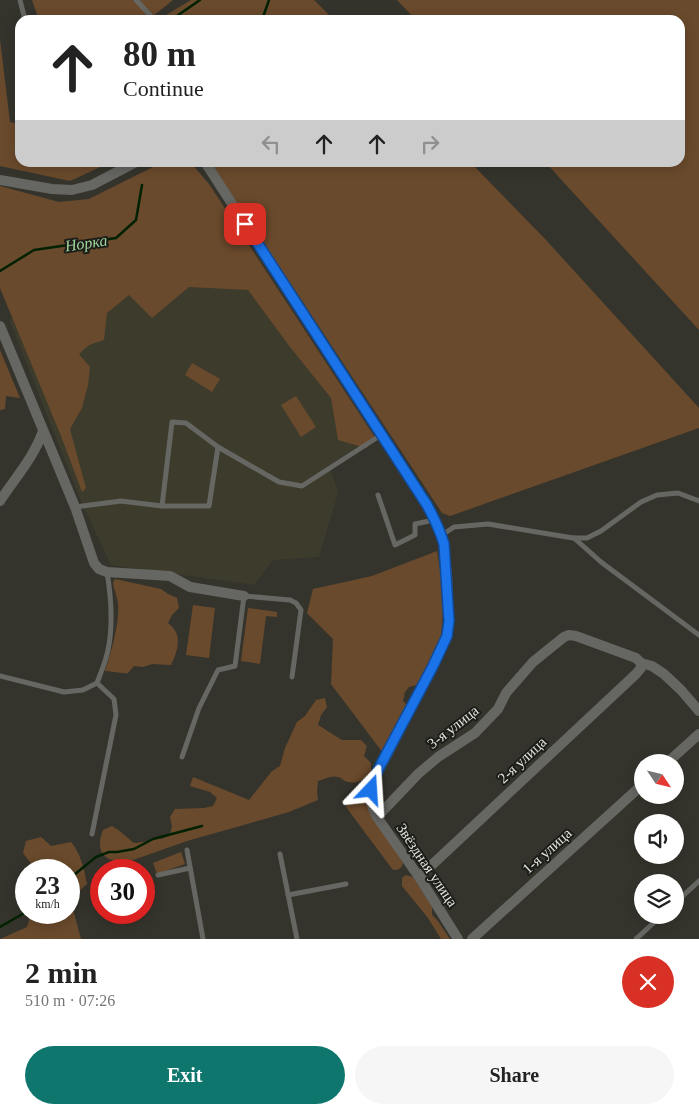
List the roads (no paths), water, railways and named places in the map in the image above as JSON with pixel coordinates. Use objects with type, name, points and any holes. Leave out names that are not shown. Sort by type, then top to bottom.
[{"type":"street","points":[[0,180],[52,189],[72,190],[92,185],[126,167]]},
{"type":"street","name":"Звёздная улица","points":[[208,167],[435,520],[442,535],[447,574],[449,621],[447,636],[374,780],[370,800],[377,817],[458,939]]},
{"type":"street","points":[[0,326],[75,507],[94,563],[99,569],[107,572],[170,576],[190,586],[244,596]]},
{"type":"street","points":[[0,501],[29,460],[39,443],[43,431]]},
{"type":"street","name":"3-я улица","points":[[377,817],[418,774],[438,757],[475,733],[498,709],[506,692],[533,662],[569,634],[636,658],[641,664]]},
{"type":"street","points":[[641,664],[652,666],[664,674],[699,711]]},
{"type":"street","name":"2-я улица","points":[[418,877],[636,674],[641,668],[641,664]]},
{"type":"street","points":[[677,754],[699,734]]},
{"type":"street","name":"1-я улица","points":[[472,939],[634,792]]},
{"type":"lane","points":[[20,0],[24,15]]},
{"type":"lane","points":[[136,0],[150,15]]},
{"type":"lane","points":[[162,506],[172,422],[186,424],[218,446],[279,482],[302,486],[381,436]]},
{"type":"lane","points":[[75,507],[121,501],[162,506],[209,506],[218,446]]},
{"type":"lane","points":[[442,535],[454,527],[488,524],[573,538],[586,538],[601,531],[641,502],[658,495],[678,493],[699,501]]},
{"type":"lane","points":[[378,495],[395,544],[415,535],[416,524],[435,520]]},
{"type":"lane","points":[[573,538],[601,562],[699,635]]},
{"type":"lane","points":[[0,676],[64,692],[83,690],[97,683],[108,651],[111,612],[107,572]]},
{"type":"lane","points":[[182,757],[199,708],[218,670],[235,666],[244,596],[290,600],[296,603],[301,610],[292,677]]},
{"type":"lane","points":[[92,834],[116,715],[114,699],[97,683]]},
{"type":"lane","points":[[187,850],[203,939]]},
{"type":"lane","points":[[280,854],[297,939]]},
{"type":"lane","points":[[158,875],[190,868]]},
{"type":"lane","points":[[684,895],[699,882]]},
{"type":"lane","points":[[288,895],[346,884]]},
{"type":"lane","points":[[636,939],[652,924]]},
{"type":"waterway","points":[[178,15],[200,0]]},
{"type":"waterway","name":"Норка","points":[[264,15],[269,0]]},
{"type":"waterway","name":"Норка","points":[[0,271],[34,250],[116,238],[136,220],[142,185]]},
{"type":"waterway","points":[[80,870],[96,857],[109,852],[134,849],[153,839],[202,826]]},
{"type":"waterway","points":[[0,927],[15,918]]}]
